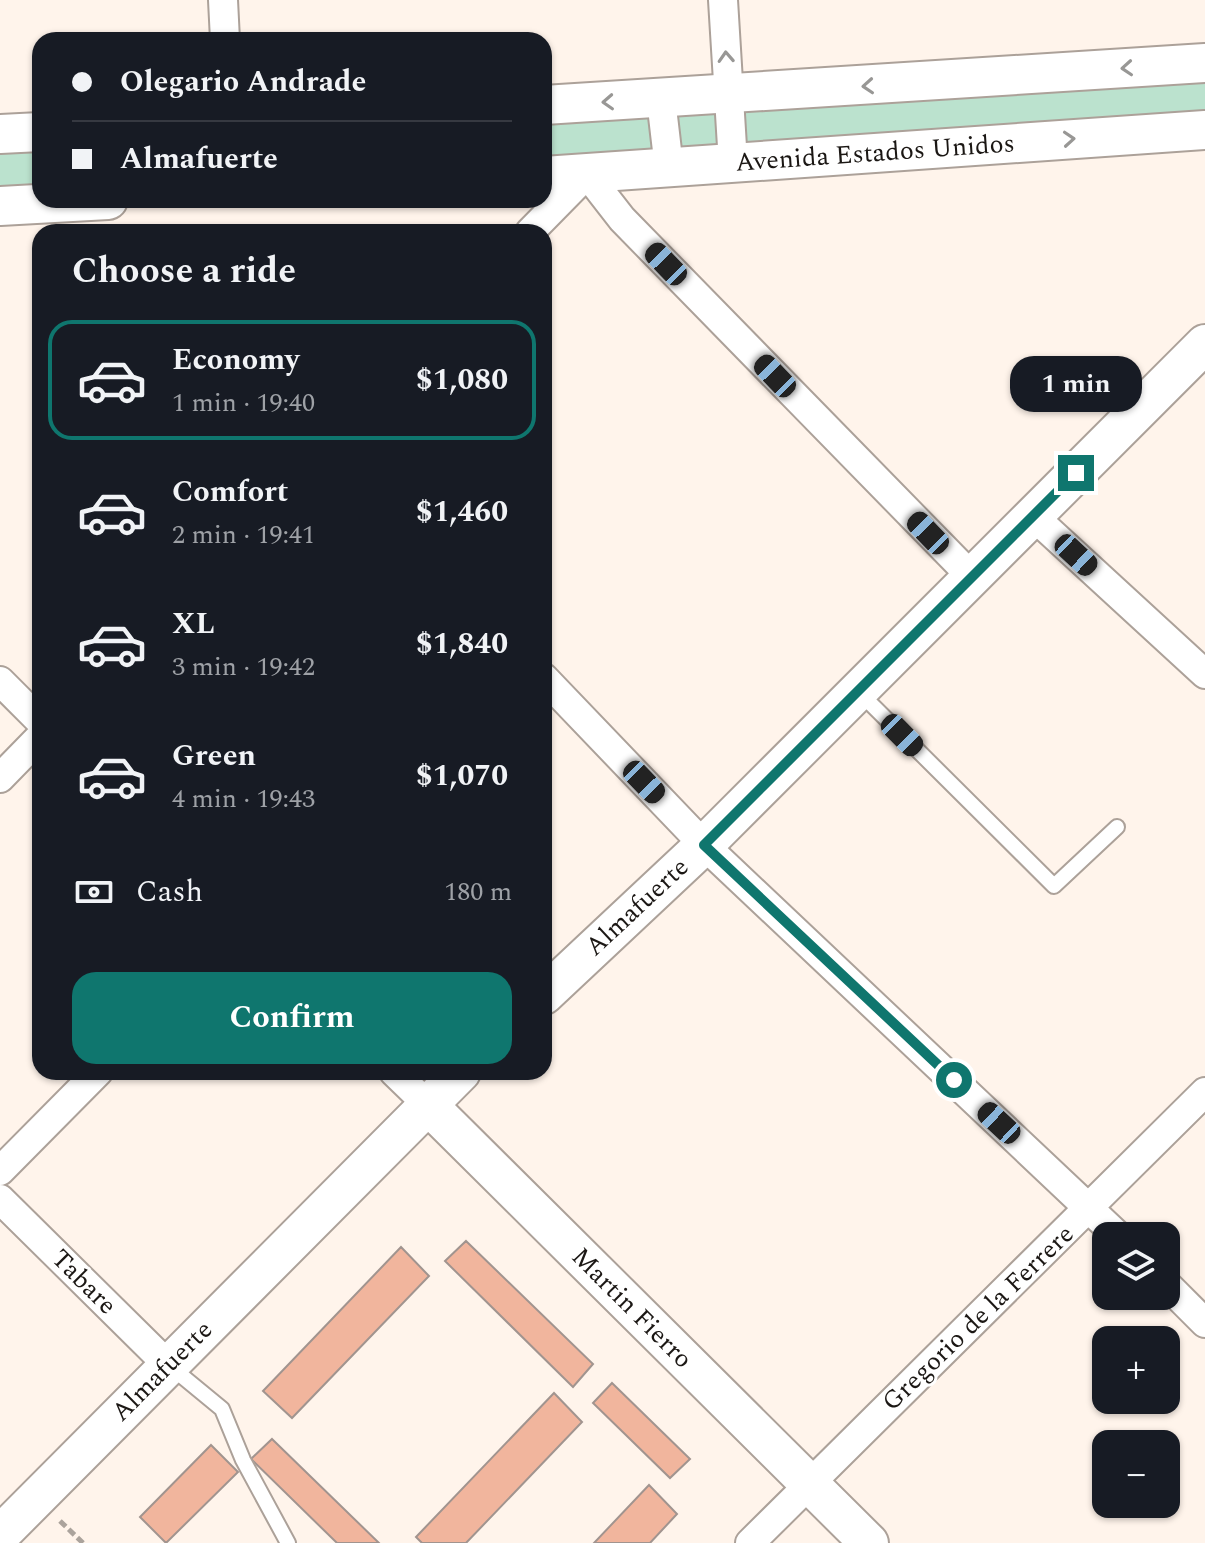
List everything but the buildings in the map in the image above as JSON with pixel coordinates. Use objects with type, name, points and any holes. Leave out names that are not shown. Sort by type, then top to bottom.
[{"type":"street","points":[[223,0],[225,32]]},
{"type":"street","points":[[723,0],[733,163]]},
{"type":"street","points":[[552,105],[1205,63]]},
{"type":"street","points":[[661,99],[669,168]]},
{"type":"street","name":"Avenida Estados Unidos","points":[[552,176],[1205,130]]},
{"type":"street","points":[[0,134],[32,132]]},
{"type":"street","points":[[538,224],[587,174],[622,219],[972,577]]},
{"type":"street","points":[[0,206],[32,204]]},
{"type":"street","name":"Almafuerte","points":[[552,988],[704,845],[1205,344]]},
{"type":"street","points":[[1033,516],[1205,674]]},
{"type":"street","points":[[0,681],[32,713]]},
{"type":"street","points":[[552,686],[704,845],[1104,1222]]},
{"type":"street","points":[[0,778],[32,745]]},
{"type":"street","points":[[0,1171],[90,1080]]},
{"type":"street","name":"Martin Fierro","points":[[402,1080],[869,1543]]},
{"type":"street","name":"Almafuerte","points":[[0,1535],[452,1080]]},
{"type":"street","name":"Gregorio de la Ferrere","points":[[750,1543],[1205,1092]]},
{"type":"street","name":"Tabare","points":[[0,1199],[168,1365]]},
{"type":"street","points":[[1180,1298],[1205,1323]]},
{"type":"lane","points":[[858,691],[1054,886],[1117,827]]},
{"type":"lane","points":[[168,1365],[222,1409],[243,1460],[288,1543]]},
{"type":"green space","points":[[1205,63],[1205,130],[552,175],[552,104]]},
{"type":"green space","points":[[32,132],[32,201],[0,206],[0,134]]},
{"type":"route","points":[[954,1080],[704,845],[1076,473]]}]
